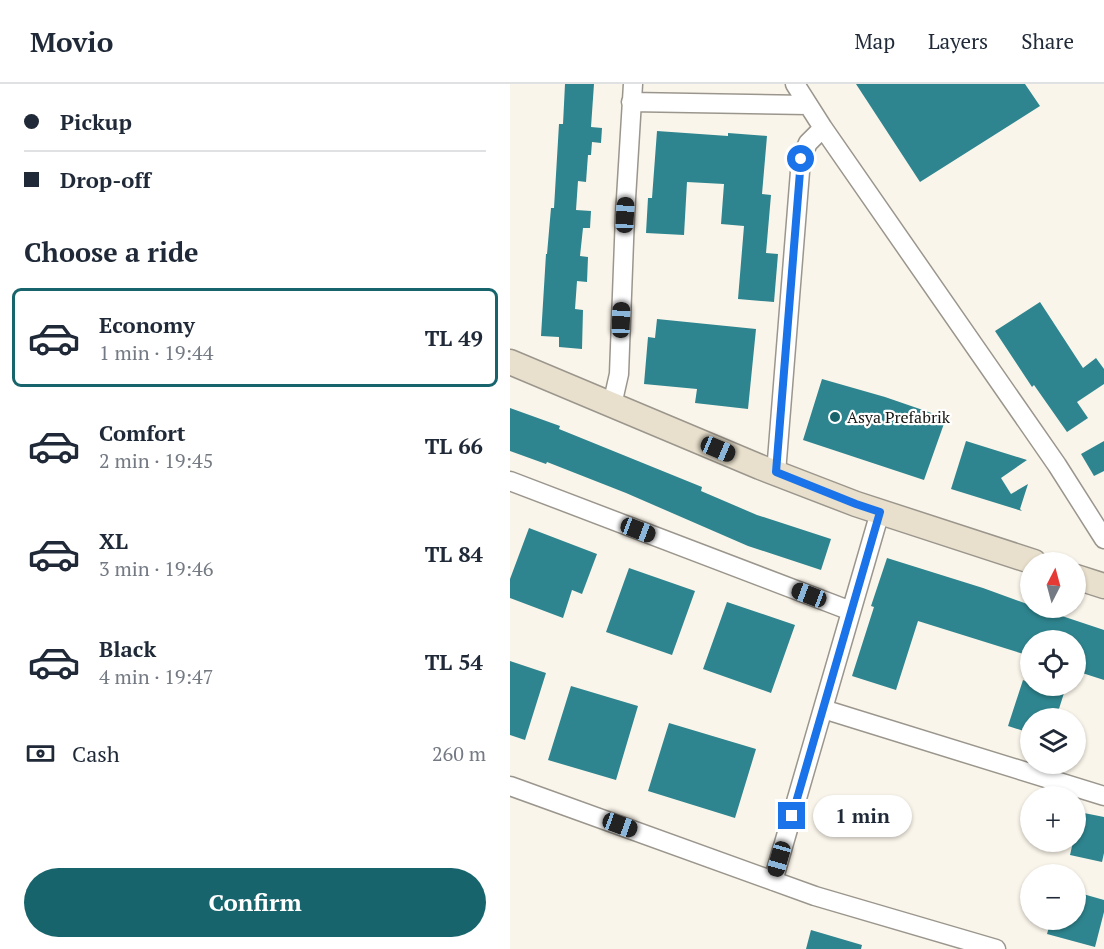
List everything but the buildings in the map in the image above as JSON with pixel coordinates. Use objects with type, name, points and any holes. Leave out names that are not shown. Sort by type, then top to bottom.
[{"type":"street","points":[[795,84],[823,128],[1058,465],[1104,539]]},
{"type":"street","points":[[612,405],[619,374],[632,93],[808,105]]},
{"type":"street","points":[[776,472],[801,159],[808,143],[823,128]]},
{"type":"street","points":[[510,362],[760,467],[856,504],[1020,557]]},
{"type":"street","points":[[510,481],[851,611]]},
{"type":"street","points":[[773,881],[880,512]]},
{"type":"street","points":[[1086,580],[1104,586]]},
{"type":"street","points":[[823,709],[1104,796]]},
{"type":"street","points":[[510,786],[815,896],[996,949]]},
{"type":"place","name":"Asya Prefabrik","points":[[835,417]]},
{"type":"route","points":[[792,816],[880,512],[776,472],[801,159]]}]
